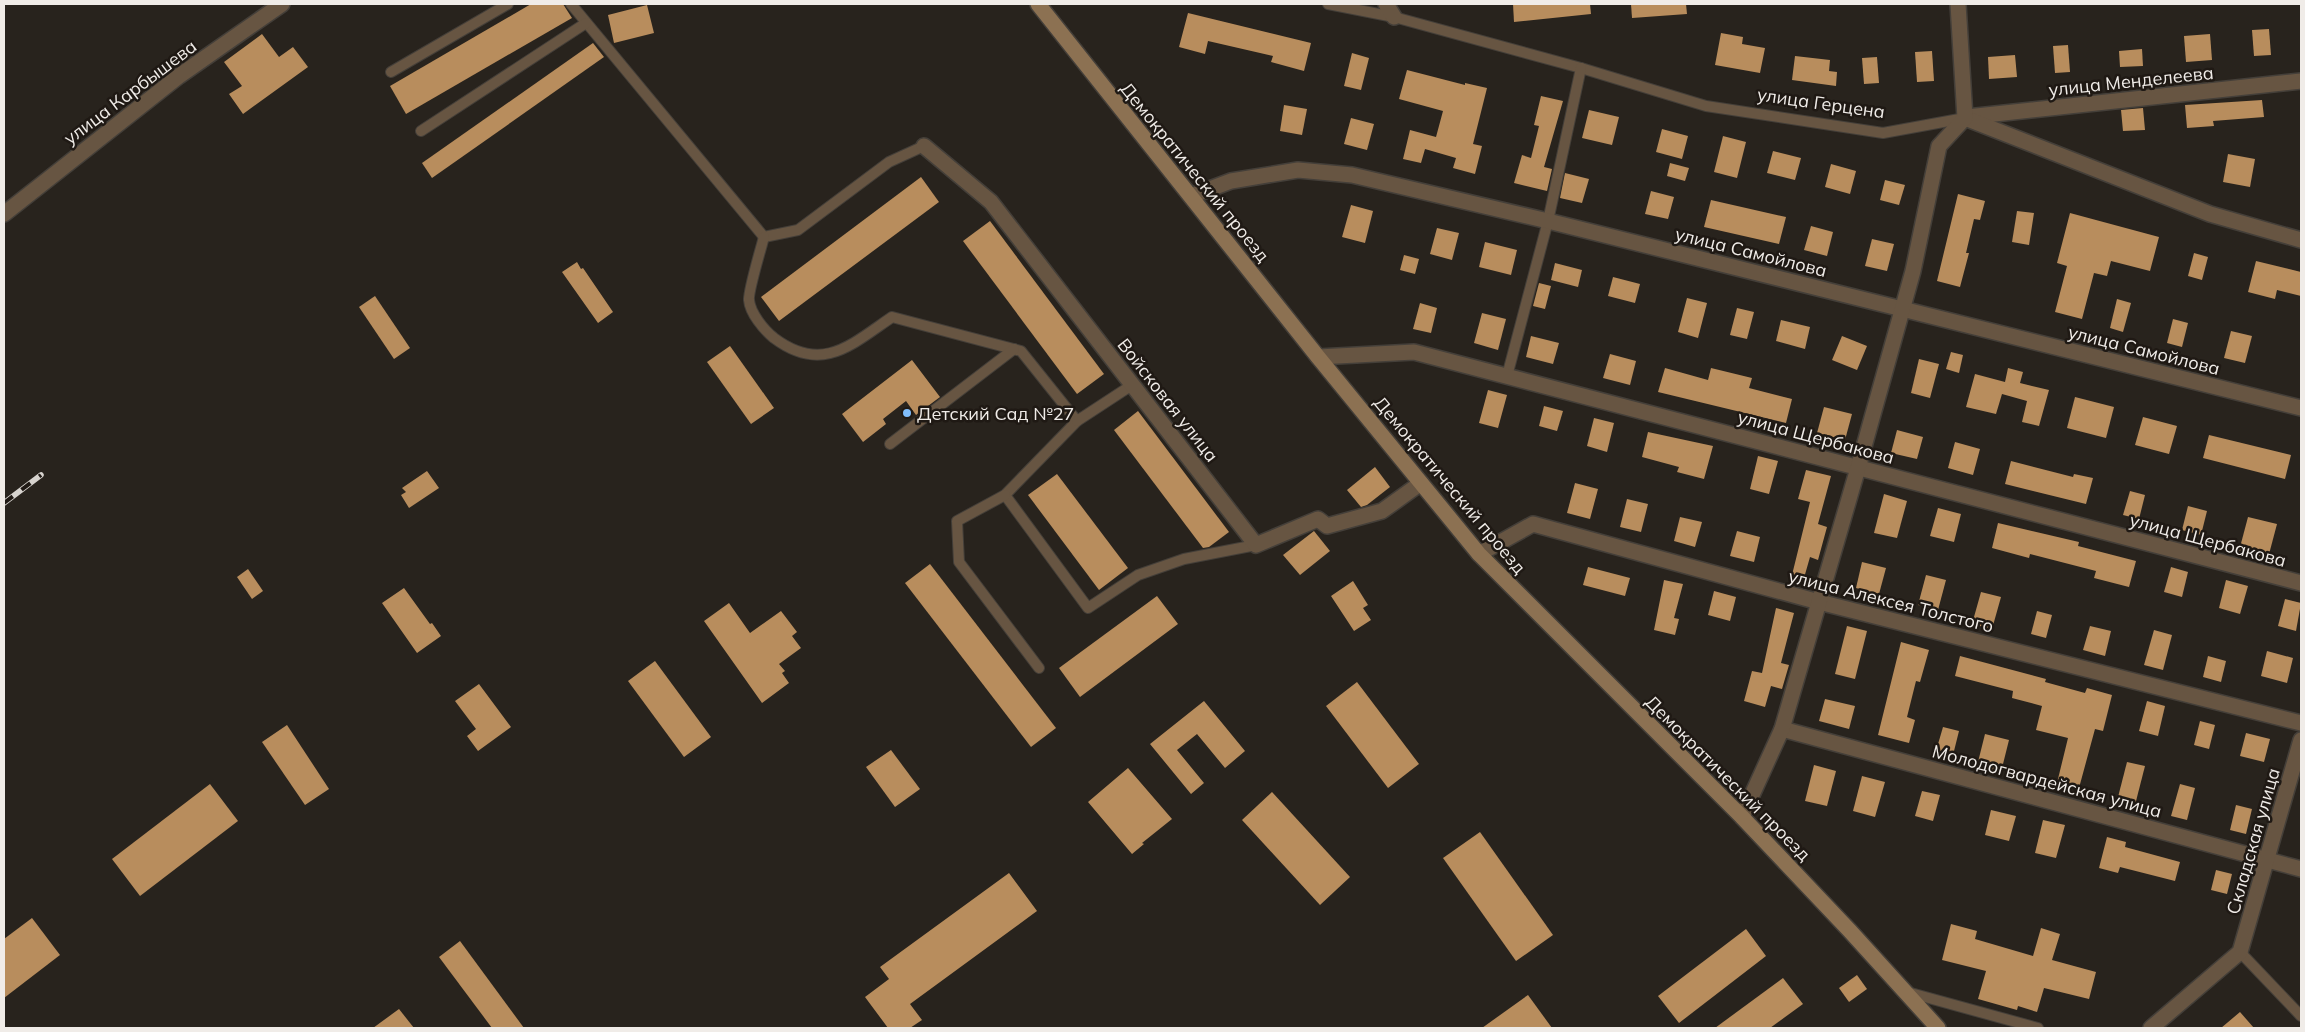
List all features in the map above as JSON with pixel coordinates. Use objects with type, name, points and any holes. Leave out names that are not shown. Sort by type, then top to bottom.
[{"type":"main road","name":"Демократический проезд","points":[[1038,4],[1318,357],[1479,554],[1742,817],[1907,992],[1938,1028]]},
{"type":"main road","points":[[1051,22],[1053,4]]},
{"type":"street","name":"улица Карбышева","points":[[4,214],[179,76],[282,4]]},
{"type":"street","points":[[1386,4],[1394,17]]},
{"type":"street","points":[[1742,817],[1782,728],[1819,602],[1903,310],[1939,146],[1965,118],[1958,4]]},
{"type":"street","name":"улица Менделеева","points":[[1965,118],[2301,81]]},
{"type":"street","points":[[1965,118],[2210,214],[2301,240]]},
{"type":"street","name":"Войсковая улица","points":[[924,146],[991,202],[1256,545]]},
{"type":"street","name":"улица Самойлова","points":[[1191,196],[1231,181],[1298,170],[1352,175],[1548,220],[2301,408]]},
{"type":"street","name":"улица Щербакова","points":[[1318,357],[1414,352],[2301,583]]},
{"type":"street","points":[[1256,545],[1318,519],[1327,526],[1382,511],[1421,483]]},
{"type":"street","name":"улица Алексея Толстого","points":[[1479,554],[1533,524],[1819,602],[2301,723]]},
{"type":"street","name":"Молодогвардейская улица","points":[[1782,728],[2301,869]]},
{"type":"street","name":"Складская улица","points":[[2240,952],[2301,740]]},
{"type":"street","points":[[2151,1028],[2240,952]]},
{"type":"lane","points":[[391,72],[508,4]]},
{"type":"lane","points":[[571,4],[764,237]]},
{"type":"lane","name":"улица Герцена","points":[[1328,4],[1394,17],[1581,68],[1706,106],[1883,133],[1965,118]]},
{"type":"lane","points":[[421,131],[586,23]]},
{"type":"lane","points":[[1507,376],[1548,220],[1581,68]]},
{"type":"lane","points":[[764,237],[798,230],[890,162],[924,146]]},
{"type":"lane","points":[[764,237],[749,300],[762,329],[780,343],[799,352],[821,356],[847,348],[892,317],[1014,349],[1021,351],[1077,421]]},
{"type":"lane","points":[[890,444],[1014,349]]},
{"type":"lane","points":[[1039,668],[959,562],[957,521],[1005,495],[1077,421],[1132,385]]},
{"type":"lane","points":[[1005,495],[1088,608],[1147,572],[1184,559],[1256,545]]},
{"type":"lane","points":[[2240,952],[2301,1016]]},
{"type":"lane","points":[[1907,992],[2038,1028]]},
{"type":"building","points":[[531,4],[563,4],[572,18],[406,114],[390,86]]},
{"type":"building","points":[[1513,4],[1590,4],[1591,14],[1514,22]]},
{"type":"building","points":[[1631,4],[1686,4],[1687,14],[1632,18]]},
{"type":"building","points":[[647,5],[654,33],[614,43],[608,15]]},
{"type":"building","points":[[1188,13],[1311,43],[1304,71],[1271,62],[1273,56],[1208,41],[1205,54],[1179,47]]},
{"type":"building","points":[[2269,29],[2271,55],[2254,56],[2252,30]]},
{"type":"building","points":[[1721,33],[1743,37],[1742,44],[1765,48],[1760,73],[1715,65]]},
{"type":"building","points":[[262,34],[279,57],[293,47],[308,67],[243,114],[229,94],[242,86],[224,62]]},
{"type":"building","points":[[2210,34],[2212,60],[2186,62],[2184,36]]},
{"type":"building","points":[[593,43],[604,57],[432,178],[422,163]]},
{"type":"building","points":[[2068,45],[2070,72],[2055,73],[2053,46]]},
{"type":"building","points":[[2142,49],[2143,66],[2120,67],[2119,51]]},
{"type":"building","points":[[1932,51],[1934,81],[1917,82],[1915,52]]},
{"type":"building","points":[[1352,53],[1369,58],[1361,90],[1344,86]]},
{"type":"building","points":[[2015,55],[2017,77],[1989,79],[1988,57]]},
{"type":"building","points":[[1795,56],[1830,60],[1829,71],[1837,72],[1836,86],[1792,80]]},
{"type":"building","points":[[1877,57],[1879,83],[1864,84],[1862,58]]},
{"type":"building","points":[[1407,70],[1465,85],[1465,83],[1487,88],[1473,144],[1482,146],[1475,174],[1453,168],[1456,158],[1425,149],[1421,163],[1403,159],[1410,130],[1436,137],[1443,111],[1399,99]]},
{"type":"building","points":[[1541,96],[1563,101],[1544,167],[1552,169],[1547,191],[1514,183],[1522,155],[1531,158],[1539,126],[1534,125]]},
{"type":"building","points":[[2262,100],[2264,117],[2213,121],[2214,126],[2187,128],[2185,105]]},
{"type":"building","points":[[1284,105],[1307,109],[1302,135],[1280,131]]},
{"type":"building","points":[[2143,108],[2145,130],[2123,131],[2121,110]]},
{"type":"building","points":[[1589,110],[1619,117],[1612,145],[1582,138]]},
{"type":"building","points":[[1351,118],[1374,124],[1367,150],[1344,144]]},
{"type":"building","points":[[1662,129],[1688,136],[1682,159],[1656,152]]},
{"type":"building","points":[[1723,136],[1746,142],[1737,178],[1714,172]]},
{"type":"building","points":[[1773,151],[1801,158],[1795,180],[1767,173]]},
{"type":"building","points":[[2228,154],[2255,159],[2250,187],[2223,182]]},
{"type":"building","points":[[1670,163],[1689,168],[1685,181],[1667,176]]},
{"type":"building","points":[[1831,164],[1856,171],[1850,194],[1825,187]]},
{"type":"building","points":[[1565,173],[1589,179],[1582,203],[1560,198]]},
{"type":"building","points":[[921,177],[939,202],[779,321],[761,297]]},
{"type":"building","points":[[1885,180],[1905,185],[1899,205],[1880,200]]},
{"type":"building","points":[[1651,191],[1674,197],[1668,219],[1645,214]]},
{"type":"building","points":[[1958,194],[1985,201],[1980,220],[1974,219],[1966,253],[1969,253],[1960,287],[1937,281]]},
{"type":"building","points":[[1711,200],[1786,217],[1779,244],[1704,227]]},
{"type":"building","points":[[1351,205],[1373,211],[1365,243],[1342,237]]},
{"type":"building","points":[[2017,211],[2034,213],[2029,245],[2012,242]]},
{"type":"building","points":[[2070,213],[2159,237],[2150,271],[2111,261],[2107,276],[2094,273],[2082,319],[2055,312],[2067,266],[2057,263]]},
{"type":"building","points":[[990,221],[1104,374],[1077,394],[963,241]]},
{"type":"building","points":[[1811,226],[1833,232],[1827,256],[1804,250]]},
{"type":"building","points":[[1437,228],[1459,233],[1452,260],[1430,254]]},
{"type":"building","points":[[1872,239],[1894,244],[1887,271],[1865,266]]},
{"type":"building","points":[[1485,242],[1517,250],[1511,275],[1479,267]]},
{"type":"building","points":[[2194,253],[2208,257],[2202,280],[2188,276]]},
{"type":"building","points":[[1404,255],[1419,259],[1415,274],[1400,270]]},
{"type":"building","points":[[2256,261],[2301,272],[2301,296],[2277,290],[2275,299],[2248,292]]},
{"type":"building","points":[[577,262],[613,312],[598,323],[562,272]]},
{"type":"building","points":[[1555,263],[1582,270],[1578,287],[1551,280]]},
{"type":"building","points":[[1613,277],[1640,284],[1635,303],[1608,296]]},
{"type":"building","points":[[1539,283],[1551,286],[1545,309],[1533,306]]},
{"type":"building","points":[[375,296],[410,348],[394,359],[359,307]]},
{"type":"building","points":[[1687,298],[1707,303],[1698,338],[1678,332]]},
{"type":"building","points":[[2117,299],[2131,303],[2123,332],[2110,328]]},
{"type":"building","points":[[1420,303],[1437,308],[1431,333],[1413,329]]},
{"type":"building","points":[[1737,308],[1754,312],[1747,339],[1730,335]]},
{"type":"building","points":[[1482,313],[1506,319],[1498,350],[1474,343]]},
{"type":"building","points":[[2173,319],[2188,323],[2182,347],[2167,343]]},
{"type":"building","points":[[1781,320],[1810,327],[1805,349],[1776,341]]},
{"type":"building","points":[[2231,331],[2252,336],[2245,363],[2224,358]]},
{"type":"building","points":[[1531,336],[1559,343],[1553,364],[1526,357]]},
{"type":"building","points":[[1842,336],[1867,346],[1857,370],[1832,360]]},
{"type":"building","points":[[730,346],[774,408],[751,424],[707,362]]},
{"type":"building","points":[[1951,352],[1963,355],[1959,373],[1946,369]]},
{"type":"building","points":[[1610,354],[1636,361],[1630,385],[1603,378]]},
{"type":"building","points":[[1919,359],[1939,364],[1930,398],[1911,393]]},
{"type":"building","points":[[912,360],[940,397],[916,415],[906,401],[883,419],[886,424],[863,442],[842,414]]},
{"type":"building","points":[[1665,368],[1708,380],[1711,368],[1752,378],[1749,388],[1792,399],[1786,423],[1658,392]]},
{"type":"building","points":[[2008,368],[2023,372],[2020,383],[2049,390],[2039,426],[2022,422],[2027,401],[2002,394],[1996,414],[1966,407],[1975,374],[2005,382]]},
{"type":"building","points":[[1488,390],[1507,395],[1498,428],[1479,423]]},
{"type":"building","points":[[2075,397],[2114,407],[2106,438],[2067,428]]},
{"type":"building","points":[[1544,406],[1563,411],[1557,431],[1539,426]]},
{"type":"building","points":[[1824,407],[1852,414],[1845,440],[1817,433]]},
{"type":"building","points":[[1138,411],[1229,532],[1209,547],[1203,548],[1114,430]]},
{"type":"building","points":[[2143,417],[2177,426],[2169,454],[2135,445]]},
{"type":"building","points":[[1594,418],[1614,423],[1607,452],[1587,446]]},
{"type":"building","points":[[1897,430],[1923,437],[1917,459],[1891,453]]},
{"type":"building","points":[[1648,432],[1713,446],[1704,479],[1677,472],[1679,467],[1642,457]]},
{"type":"building","points":[[2209,435],[2291,455],[2285,479],[2203,458]]},
{"type":"building","points":[[1955,442],[1980,449],[1973,475],[1948,468]]},
{"type":"building","points":[[1758,456],[1778,461],[1769,494],[1750,489]]},
{"type":"building","points":[[2011,461],[2073,477],[2074,474],[2093,478],[2086,504],[2005,484]]},
{"type":"building","points":[[1375,467],[1390,487],[1367,505],[1361,507],[1347,490]]},
{"type":"building","points":[[1806,470],[1831,476],[1818,524],[1827,527],[1818,560],[1810,557],[1804,578],[1792,575],[1810,502],[1798,499]]},
{"type":"building","points":[[427,471],[439,488],[409,508],[401,495],[406,492],[402,488]]},
{"type":"building","points":[[1057,474],[1128,568],[1099,590],[1028,495]]},
{"type":"building","points":[[1575,483],[1598,489],[1590,519],[1567,513]]},
{"type":"building","points":[[2130,491],[2145,495],[2139,519],[2123,515]]},
{"type":"building","points":[[1884,494],[1907,501],[1897,538],[1874,533]]},
{"type":"building","points":[[1627,499],[1648,504],[1641,532],[1620,527]]},
{"type":"building","points":[[2188,506],[2207,511],[2201,535],[2182,530]]},
{"type":"building","points":[[1938,508],[1961,514],[1954,542],[1930,536]]},
{"type":"building","points":[[1680,517],[1702,522],[1695,547],[1674,541]]},
{"type":"building","points":[[2248,517],[2277,524],[2268,558],[2239,551]]},
{"type":"building","points":[[1998,523],[2079,542],[2078,546],[2136,561],[2129,587],[2094,578],[2096,571],[2030,554],[2029,558],[1992,548]]},
{"type":"building","points":[[1314,531],[1330,551],[1300,575],[1283,555]]},
{"type":"building","points":[[1737,531],[1760,537],[1754,562],[1730,556]]},
{"type":"building","points":[[1862,562],[1886,568],[1879,594],[1856,588]]},
{"type":"building","points":[[930,564],[1056,728],[1031,747],[905,583]]},
{"type":"building","points":[[1588,567],[1630,578],[1625,596],[1583,585]]},
{"type":"building","points":[[2171,567],[2188,572],[2182,597],[2164,592]]},
{"type":"building","points":[[248,569],[263,591],[252,599],[237,577]]},
{"type":"building","points":[[1926,575],[1946,580],[1938,610],[1918,605]]},
{"type":"building","points":[[1664,580],[1683,584],[1674,618],[1679,619],[1675,635],[1654,630]]},
{"type":"building","points":[[2226,580],[2248,586],[2240,614],[2219,608]]},
{"type":"building","points":[[1353,581],[1368,605],[1363,608],[1371,620],[1354,631],[1331,596]]},
{"type":"building","points":[[404,588],[441,636],[417,653],[382,603]]},
{"type":"building","points":[[1714,591],[1736,597],[1730,621],[1708,615]]},
{"type":"building","points":[[1981,592],[2001,597],[1992,629],[1972,624]]},
{"type":"building","points":[[1157,596],[1178,624],[1080,697],[1059,668]]},
{"type":"building","points":[[2285,599],[2301,603],[2296,631],[2278,626]]},
{"type":"building","points":[[729,603],[750,633],[781,611],[797,632],[792,636],[801,648],[779,664],[785,671],[782,673],[789,683],[762,703],[704,621]]},
{"type":"building","points":[[1776,608],[1794,613],[1781,663],[1789,665],[1782,689],[1771,686],[1765,707],[1744,701],[1752,671],[1762,673]]},
{"type":"building","points":[[2037,611],[2052,615],[2046,638],[2031,634]]},
{"type":"building","points":[[1847,626],[1867,631],[1855,679],[1835,674]]},
{"type":"building","points":[[2090,626],[2111,631],[2105,656],[2083,650]]},
{"type":"building","points":[[2154,630],[2172,635],[2163,670],[2144,665]]},
{"type":"building","points":[[1901,642],[1929,650],[1920,682],[1916,681],[1907,717],[1915,720],[1909,743],[1878,735]]},
{"type":"building","points":[[2267,651],[2293,658],[2287,683],[2261,676]]},
{"type":"building","points":[[1960,656],[2046,679],[2045,682],[2085,693],[2087,688],[2112,695],[2103,731],[2095,729],[2079,788],[2057,783],[2068,738],[2036,730],[2042,706],[2012,698],[2013,691],[1955,676]]},
{"type":"building","points":[[2208,656],[2226,661],[2221,682],[2203,677]]},
{"type":"building","points":[[655,661],[711,737],[684,757],[628,681]]},
{"type":"building","points":[[1357,682],[1419,764],[1388,788],[1326,706]]},
{"type":"building","points":[[479,684],[511,727],[478,751],[467,736],[476,729],[455,701]]},
{"type":"building","points":[[1825,699],[1855,706],[1849,729],[1819,721]]},
{"type":"building","points":[[1204,701],[1245,751],[1225,768],[1197,734],[1177,750],[1204,783],[1191,794],[1150,744]]},
{"type":"building","points":[[2147,701],[2165,706],[2158,736],[2139,731]]},
{"type":"building","points":[[2200,721],[2215,725],[2209,749],[2194,745]]},
{"type":"building","points":[[287,725],[329,789],[305,805],[262,742]]},
{"type":"building","points":[[1943,727],[1959,731],[1953,755],[1936,751]]},
{"type":"building","points":[[2246,733],[2270,739],[2264,762],[2240,756]]},
{"type":"building","points":[[1985,734],[2009,740],[2001,772],[1977,766]]},
{"type":"building","points":[[891,750],[920,789],[895,807],[866,767]]},
{"type":"building","points":[[2127,762],[2145,766],[2135,805],[2117,801]]},
{"type":"building","points":[[1814,765],[1836,771],[1827,806],[1805,801]]},
{"type":"building","points":[[1128,768],[1172,819],[1142,843],[1144,844],[1132,854],[1088,802]]},
{"type":"building","points":[[1862,776],[1885,782],[1875,817],[1853,811]]},
{"type":"building","points":[[210,784],[238,821],[140,896],[112,859]]},
{"type":"building","points":[[2180,784],[2195,788],[2187,820],[2171,816]]},
{"type":"building","points":[[1922,791],[1940,795],[1933,821],[1915,816]]},
{"type":"building","points":[[1272,792],[1350,877],[1320,905],[1242,820]]},
{"type":"building","points":[[2236,805],[2252,809],[2246,834],[2230,830]]},
{"type":"building","points":[[1991,810],[2016,816],[2009,841],[1985,835]]},
{"type":"building","points":[[2043,820],[2065,825],[2056,858],[2035,853]]},
{"type":"building","points":[[1480,832],[1553,935],[1516,961],[1443,858]]},
{"type":"building","points":[[2107,837],[2126,842],[2125,847],[2180,862],[2175,881],[2120,867],[2118,873],[2099,868]]},
{"type":"building","points":[[2216,870],[2232,874],[2227,894],[2211,890]]},
{"type":"building","points":[[1009,873],[1037,911],[910,1004],[922,1020],[910,1028],[888,1028],[865,997],[889,979],[880,967]]},
{"type":"building","points":[[32,918],[60,955],[4,998],[4,939]]},
{"type":"building","points":[[1951,924],[1977,931],[1975,939],[2033,956],[2041,928],[2060,934],[2052,960],[2096,972],[2089,999],[2044,988],[2037,1012],[2018,1006],[2017,1010],[1978,999],[1986,971],[1942,960]]},
{"type":"building","points":[[1746,929],[1766,956],[1679,1023],[1658,996]]},
{"type":"building","points":[[460,941],[524,1028],[492,1028],[439,957]]},
{"type":"building","points":[[1857,975],[1867,989],[1849,1002],[1839,988]]},
{"type":"building","points":[[1783,978],[1803,1004],[1770,1028],[1715,1028]]},
{"type":"building","points":[[1528,995],[1552,1028],[1482,1028]]},
{"type":"building","points":[[399,1009],[414,1028],[373,1028]]},
{"type":"building","points":[[2240,1012],[2254,1028],[2221,1028]]},
{"type":"railway","points":[[4,503],[41,475]]},
{"type":"place","name":"Детский Сад №27","points":[[907,413]]}]
